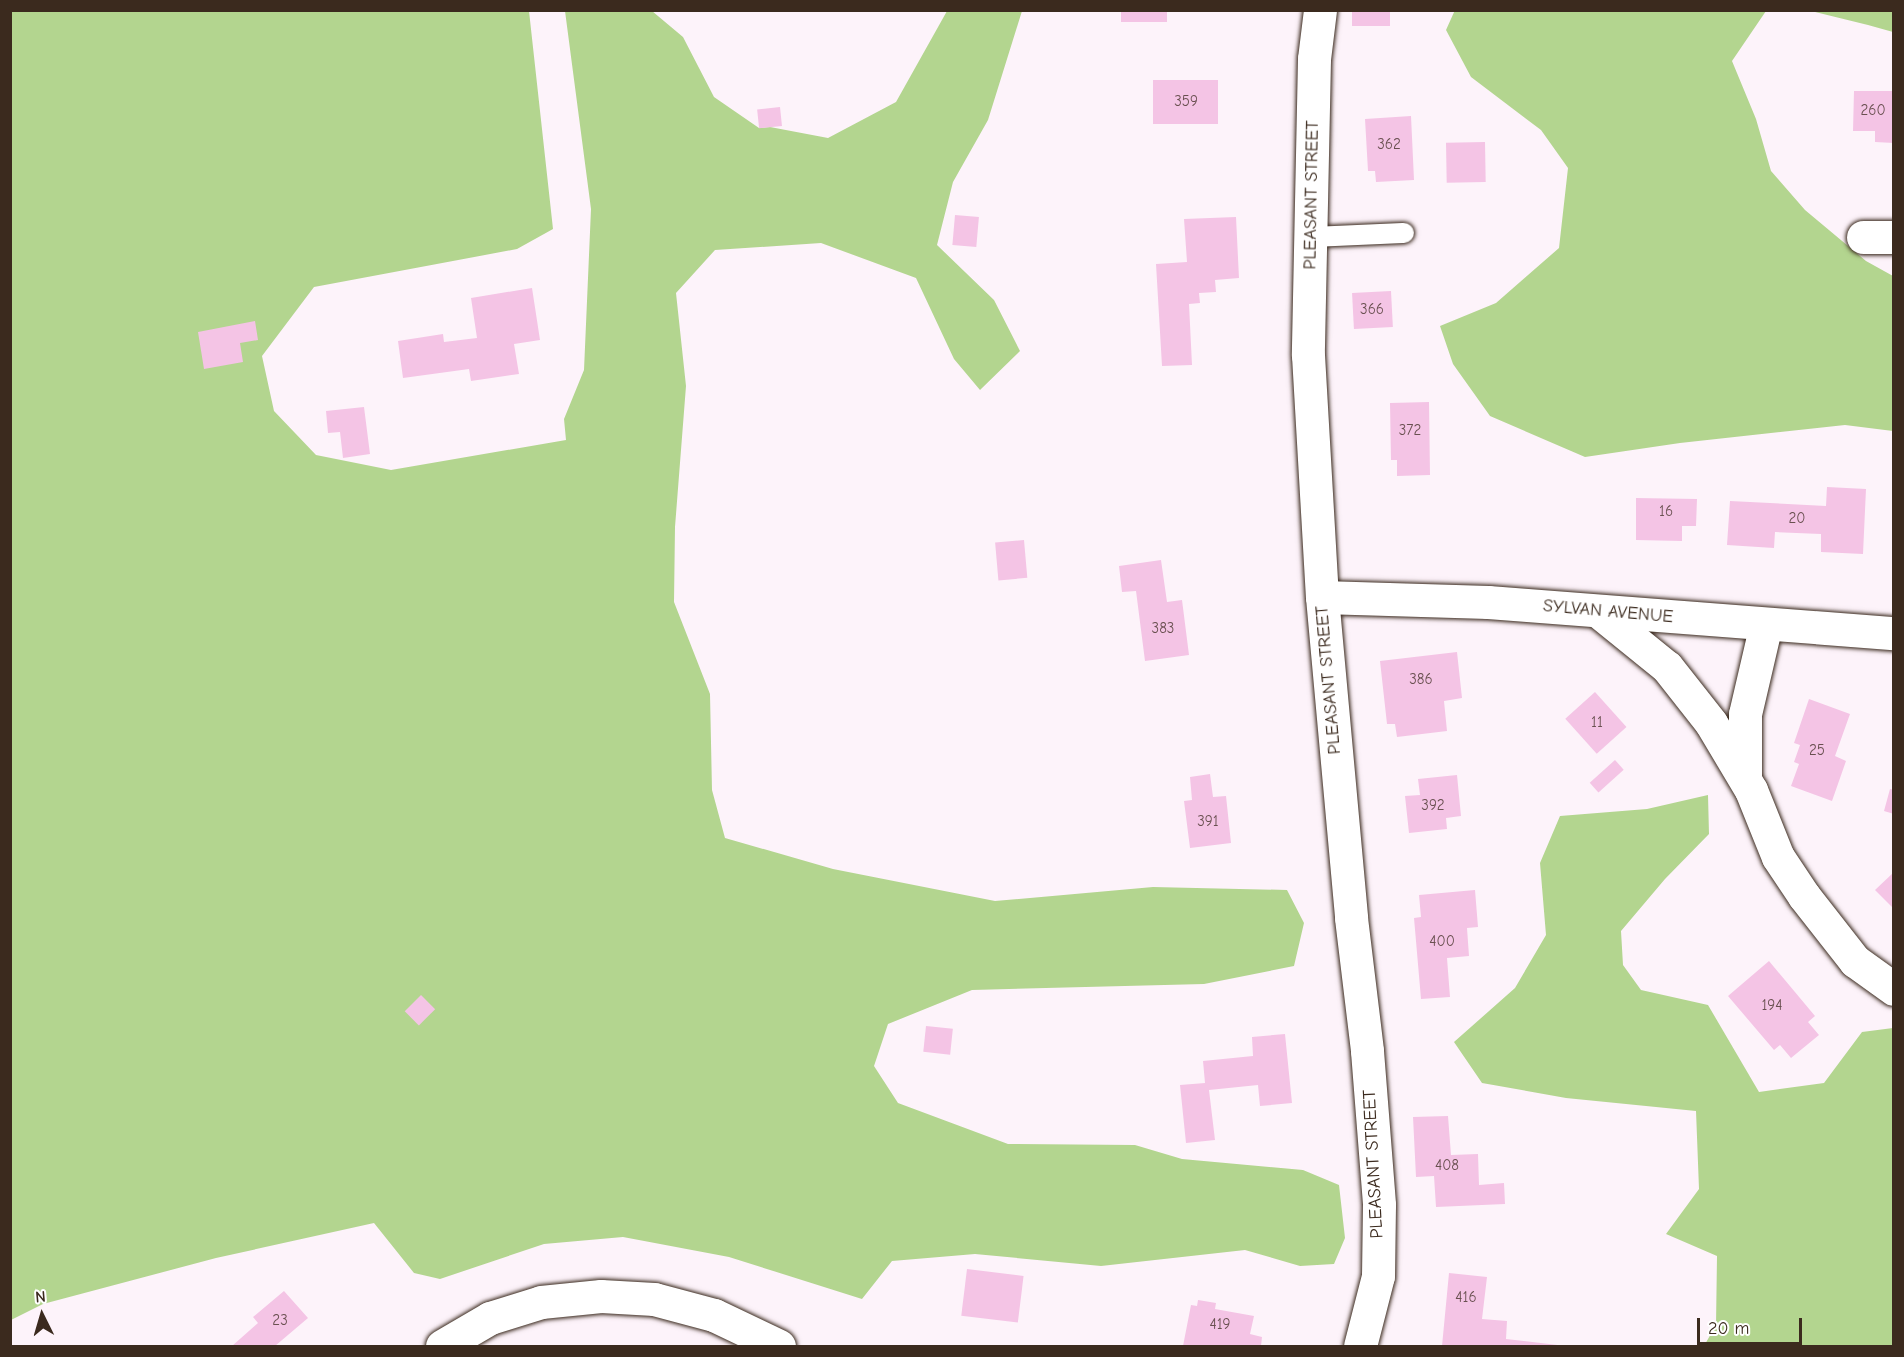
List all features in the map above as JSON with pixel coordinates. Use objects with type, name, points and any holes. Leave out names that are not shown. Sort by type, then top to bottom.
[{"type":"street","name":"PLEASANT STREET","points":[[1320,10],[1314,59],[1308,355],[1322,597],[1350,906],[1367,1051],[1379,1205],[1378,1275],[1360,1347]]},
{"type":"street","name":"SYLVAN AVENUE","points":[[1322,597],[1488,602],[1893,633]]},
{"type":"street","points":[[1599,612],[1667,667],[1711,723],[1745,780],[1778,857],[1814,911],[1855,961],[1893,989]]},
{"type":"street","points":[[1745,780],[1745,714],[1766,624]]},
{"type":"street","points":[[442,1347],[490,1318],[541,1302],[601,1296],[654,1299],[714,1315],[779,1347]]},
{"type":"lane","points":[[1311,237],[1404,233]]},
{"type":"green space","points":[[1455,10],[1766,11],[1732,61],[1756,119],[1771,171],[1805,210],[1866,261],[1893,276],[1893,431],[1845,425],[1680,443],[1585,457],[1490,416],[1453,364],[1440,326],[1496,303],[1559,248],[1568,168],[1541,130],[1471,77],[1446,30]]},
{"type":"green space","points":[[11,11],[529,11],[553,229],[517,249],[314,287],[262,356],[274,411],[316,455],[391,470],[566,440],[564,419],[584,370],[591,209],[565,11],[652,11],[683,37],[714,97],[759,128],[770,127],[828,138],[896,102],[947,11],[1022,11],[988,120],[953,182],[937,245],[994,300],[1020,351],[980,390],[954,359],[916,278],[821,243],[715,250],[676,293],[686,386],[675,527],[674,602],[710,694],[712,790],[725,838],[833,869],[995,901],[1153,887],[1287,890],[1304,923],[1294,966],[1204,984],[972,990],[888,1024],[874,1066],[898,1103],[1008,1144],[1135,1145],[1182,1159],[1303,1170],[1339,1185],[1345,1238],[1334,1264],[1300,1266],[1245,1250],[1101,1266],[975,1254],[892,1261],[862,1299],[729,1257],[623,1237],[544,1244],[440,1279],[414,1273],[374,1223],[216,1258],[43,1304],[11,1320]]},
{"type":"green space","points":[[1811,11],[1893,11],[1893,32],[1868,25]]},
{"type":"green space","points":[[1708,795],[1709,834],[1665,879],[1621,931],[1623,965],[1641,990],[1708,1005],[1759,1092],[1824,1083],[1862,1032],[1893,1028],[1893,1346],[1704,1346],[1716,1325],[1717,1256],[1666,1234],[1699,1189],[1696,1111],[1566,1098],[1482,1083],[1454,1042],[1515,988],[1546,935],[1540,863],[1560,816],[1647,809]]},
{"type":"building","points":[[1121,10],[1167,10],[1167,22],[1121,22]]},
{"type":"building","points":[[1352,10],[1390,10],[1390,26],[1352,26]]},
{"type":"building","points":[[1153,80],[1218,80],[1218,124],[1153,124]]},
{"type":"building","points":[[1854,91],[1894,91],[1894,143],[1875,142],[1875,131],[1853,131]]},
{"type":"building","points":[[780,107],[782,126],[759,128],[757,109]]},
{"type":"building","points":[[1411,116],[1414,180],[1376,182],[1375,171],[1368,171],[1365,119]]},
{"type":"building","points":[[1485,142],[1486,182],[1447,183],[1446,143]]},
{"type":"building","points":[[955,215],[979,217],[976,247],[952,245]]},
{"type":"building","points":[[1236,217],[1239,278],[1215,280],[1216,292],[1199,293],[1200,303],[1189,304],[1192,365],[1162,366],[1156,264],[1187,262],[1184,219]]},
{"type":"building","points":[[532,288],[540,340],[514,344],[519,374],[471,381],[469,369],[403,378],[398,341],[443,334],[444,342],[477,338],[471,298]]},
{"type":"building","points":[[1391,291],[1393,327],[1354,329],[1352,293]]},
{"type":"building","points":[[255,321],[258,340],[240,343],[243,362],[204,369],[198,332]]},
{"type":"building","points":[[1429,402],[1430,475],[1397,476],[1397,460],[1391,460],[1390,403]]},
{"type":"building","points":[[364,407],[370,454],[343,458],[340,432],[328,433],[326,411]]},
{"type":"building","points":[[1827,487],[1866,489],[1863,554],[1821,552],[1821,534],[1775,532],[1774,548],[1727,545],[1730,501],[1826,506]]},
{"type":"building","points":[[1636,498],[1697,499],[1696,526],[1682,526],[1682,541],[1636,540]]},
{"type":"building","points":[[1024,540],[1027,578],[998,580],[995,543]]},
{"type":"building","points":[[1161,560],[1167,602],[1182,600],[1189,655],[1145,661],[1136,591],[1122,592],[1119,566]]},
{"type":"building","points":[[1457,652],[1462,698],[1444,701],[1447,731],[1397,737],[1395,724],[1387,724],[1380,661]]},
{"type":"building","points":[[1595,692],[1626,727],[1597,754],[1565,719]]},
{"type":"building","points":[[1809,699],[1850,714],[1835,756],[1846,761],[1832,801],[1791,786],[1799,764],[1794,762],[1800,745],[1794,743]]},
{"type":"building","points":[[1615,760],[1624,770],[1598,792],[1590,783]]},
{"type":"building","points":[[1210,774],[1213,797],[1226,796],[1231,843],[1190,848],[1184,801],[1192,800],[1190,777]]},
{"type":"building","points":[[1457,775],[1461,816],[1446,818],[1447,829],[1409,833],[1405,796],[1420,795],[1418,779]]},
{"type":"building","points":[[1890,789],[1894,790],[1894,814],[1884,811]]},
{"type":"building","points":[[1894,872],[1894,909],[1875,890]]},
{"type":"building","points":[[1475,890],[1478,927],[1467,928],[1469,956],[1447,958],[1450,997],[1421,999],[1414,918],[1421,917],[1419,895]]},
{"type":"building","points":[[1769,961],[1815,1016],[1808,1022],[1819,1035],[1791,1058],[1780,1045],[1774,1050],[1728,996]]},
{"type":"building","points":[[421,995],[435,1009],[419,1025],[405,1011]]},
{"type":"building","points":[[926,1026],[953,1029],[950,1055],[923,1052]]},
{"type":"building","points":[[1285,1034],[1292,1103],[1260,1106],[1258,1085],[1209,1090],[1215,1140],[1186,1143],[1180,1085],[1205,1083],[1203,1061],[1253,1056],[1252,1037]]},
{"type":"building","points":[[1448,1116],[1451,1155],[1478,1154],[1479,1185],[1504,1183],[1505,1204],[1436,1207],[1434,1176],[1416,1177],[1413,1117]]},
{"type":"building","points":[[967,1269],[1024,1276],[1018,1323],[961,1316]]},
{"type":"building","points":[[1449,1273],[1487,1277],[1482,1319],[1507,1321],[1506,1339],[1566,1346],[1442,1346]]},
{"type":"building","points":[[284,1291],[308,1318],[275,1346],[232,1346],[258,1323],[253,1317]]},
{"type":"building","points":[[1198,1300],[1216,1303],[1215,1309],[1254,1316],[1250,1334],[1262,1337],[1261,1346],[1183,1346],[1191,1305],[1197,1306]]}]
